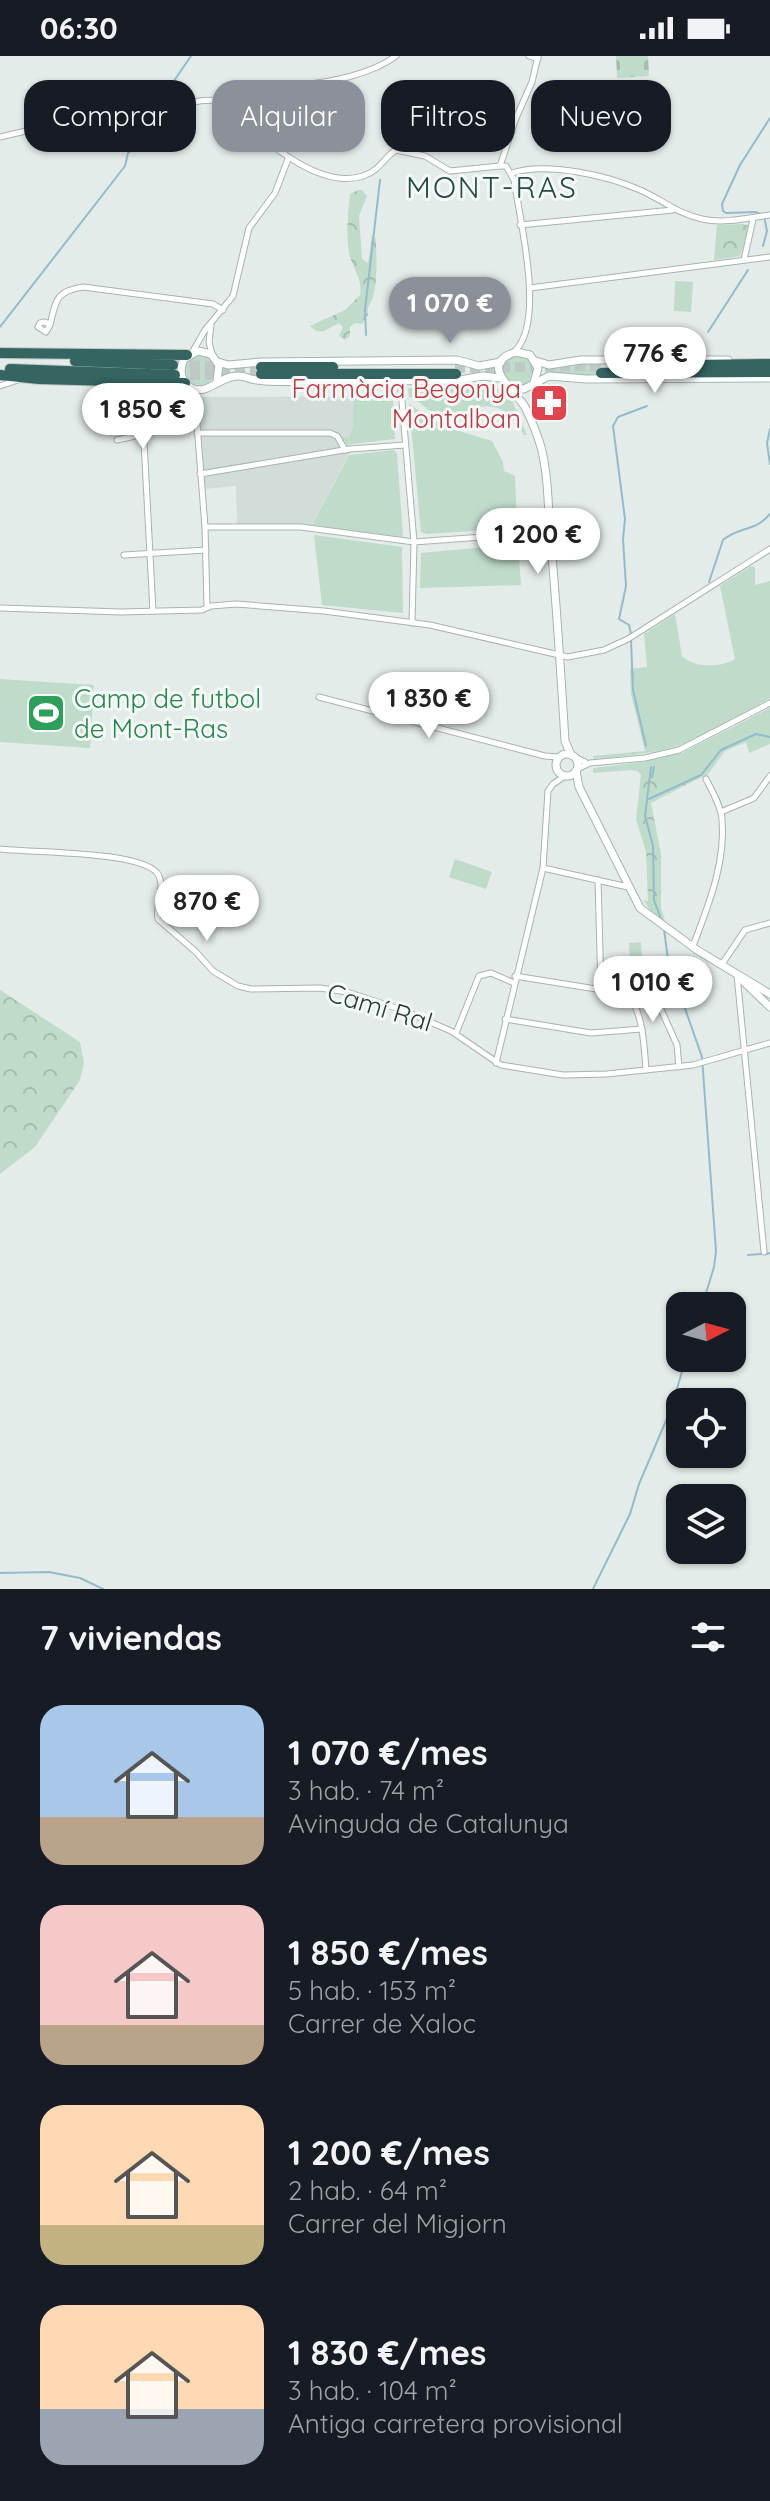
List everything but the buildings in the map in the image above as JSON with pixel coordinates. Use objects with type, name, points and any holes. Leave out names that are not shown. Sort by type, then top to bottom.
[{"type":"highway","points":[[0,355],[190,354]]},
{"type":"highway","points":[[0,355],[174,370],[0,372]]},
{"type":"highway","points":[[770,362],[601,370],[770,372]]},
{"type":"highway","points":[[261,370],[455,371]]},
{"type":"highway","points":[[0,372],[39,379],[192,387]]},
{"type":"main road","points":[[572,773],[556,769],[565,741],[561,655],[541,448],[525,408],[511,389],[500,378],[483,376],[460,380],[307,381],[258,380],[240,376],[217,381],[210,387],[192,387],[181,371],[190,354],[204,351],[223,364],[242,365],[262,362],[457,360],[479,366],[501,362],[513,352],[524,352],[549,365],[581,360],[770,362]]},
{"type":"main road","points":[[215,358],[220,373],[217,381]]},
{"type":"main road","points":[[525,408],[538,372],[534,359]]},
{"type":"main road","points":[[500,378],[501,362]]},
{"type":"main road","points":[[511,389],[521,390],[556,376],[586,379],[770,378]]},
{"type":"main road","points":[[565,741],[573,756],[572,773],[640,908],[692,947],[770,994]]},
{"type":"main road","points":[[559,757],[573,756]]},
{"type":"main road","points":[[737,974],[770,1007]]},
{"type":"street","points":[[326,80],[353,74],[396,56]]},
{"type":"street","points":[[500,166],[532,82],[538,57],[529,56]]},
{"type":"street","points":[[0,137],[29,129],[74,125],[92,124],[123,129],[142,124],[174,107],[212,101]]},
{"type":"street","points":[[280,152],[288,159],[350,179],[380,168],[396,150],[425,156],[450,171],[506,166],[512,173],[530,288],[531,305],[525,340],[534,359]]},
{"type":"street","points":[[190,354],[236,289],[249,228],[275,193],[288,159]]},
{"type":"street","points":[[512,173],[530,168],[587,175],[641,190],[674,210],[703,220],[769,216]]},
{"type":"street","points":[[656,212],[661,202]]},
{"type":"street","points":[[520,225],[674,210]]},
{"type":"street","points":[[744,260],[756,218]]},
{"type":"street","points":[[530,288],[770,257]]},
{"type":"street","points":[[50,325],[58,298],[65,291],[83,287],[213,304],[223,310]]},
{"type":"street","points":[[211,324],[209,342],[215,358]]},
{"type":"street","points":[[513,352],[525,340]]},
{"type":"street","points":[[0,386],[19,380],[39,379]]},
{"type":"street","points":[[192,387],[205,527],[206,608]]},
{"type":"street","points":[[401,390],[414,542],[412,623]]},
{"type":"street","points":[[117,440],[160,427],[195,408]]},
{"type":"street","points":[[116,417],[132,422],[141,434]]},
{"type":"street","points":[[153,611],[141,434],[146,424],[160,427]]},
{"type":"street","points":[[197,433],[330,433],[337,436],[345,450]]},
{"type":"street","points":[[200,474],[345,450],[405,445]]},
{"type":"street","points":[[205,527],[301,527],[414,542],[550,532]]},
{"type":"street","points":[[0,608],[153,611],[236,604],[412,623],[568,657],[590,654],[631,637],[770,549]]},
{"type":"street","points":[[124,555],[206,550]]},
{"type":"street","points":[[319,697],[545,756],[559,757]]},
{"type":"street","points":[[496,1063],[543,868],[548,791],[555,782],[590,763],[645,758],[679,750],[770,703]]},
{"type":"street","points":[[545,756],[556,769],[555,782]]},
{"type":"street","points":[[573,756],[590,763]]},
{"type":"street","points":[[721,812],[754,798],[770,776]]},
{"type":"street","points":[[692,947],[715,885],[722,823],[721,812],[706,779]]},
{"type":"street","name":"Camí Ral","points":[[0,849],[64,851],[126,860],[152,868],[161,881],[158,919],[225,980],[251,989],[334,989],[405,1011],[454,1032]]},
{"type":"street","points":[[543,868],[629,887]]},
{"type":"street","points":[[598,880],[601,989]]},
{"type":"street","points":[[722,964],[745,930],[770,923]]},
{"type":"street","points":[[762,924],[770,930]]},
{"type":"street","points":[[514,983],[491,973],[479,976],[454,1032],[496,1063],[563,1075],[646,1070],[703,1062],[770,1043]]},
{"type":"street","points":[[737,974],[764,1252]]},
{"type":"street","points":[[515,976],[601,989],[644,983],[654,989],[677,1045],[679,1067]]},
{"type":"street","points":[[622,986],[628,992],[642,1029],[646,1070]]},
{"type":"street","points":[[505,1019],[591,1033],[642,1029]]},
{"type":"shaded area","points":[[361,396],[349,438],[350,452],[310,528],[237,527],[236,486],[204,489],[198,406],[201,397]]},
{"type":"green space","points":[[616,56],[648,56],[649,76],[617,78]]},
{"type":"green space","points":[[358,190],[367,196],[359,216],[362,259],[368,263],[372,236],[376,239],[376,283],[368,315],[362,324],[355,323],[350,327],[350,336],[345,340],[339,336],[343,327],[339,323],[321,331],[310,326],[345,310],[360,295],[360,283],[350,258],[348,239],[350,194]]},
{"type":"green space","points":[[717,225],[750,226],[740,256],[714,260]]},
{"type":"green space","points":[[675,281],[693,282],[691,312],[674,311]]},
{"type":"green space","points":[[200,355],[211,359],[215,370],[211,381],[200,385],[189,381],[185,370],[189,359]]},
{"type":"green space","points":[[518,356],[529,360],[533,371],[529,382],[518,386],[507,382],[503,371],[507,360]]},
{"type":"green space","points":[[601,363],[602,376],[548,373],[548,368]]},
{"type":"green space","points":[[494,386],[511,398],[527,435],[504,411],[490,406],[472,409],[452,419],[442,418],[409,397],[408,388]]},
{"type":"green space","points":[[354,400],[393,401],[395,439],[345,445],[342,437],[349,438]]},
{"type":"green space","points":[[409,404],[445,427],[492,441],[503,462],[504,471],[515,476],[517,528],[421,532]]},
{"type":"green space","points":[[394,450],[397,454],[402,537],[312,525],[349,455]]},
{"type":"green space","points":[[314,535],[402,547],[403,613],[322,605]]},
{"type":"green space","points":[[518,544],[521,585],[420,588],[421,553]]},
{"type":"green space","points":[[751,566],[755,567],[755,585],[770,581],[770,698],[719,728],[675,747],[593,759],[593,756],[645,751],[631,694],[630,669],[647,667],[644,634],[675,614],[682,656],[687,660],[708,665],[735,659],[720,586]]},
{"type":"green space","name":"Camp de futbol de Mont-Ras","points":[[0,679],[94,685],[90,748],[0,742]]},
{"type":"green space","points":[[770,708],[770,744],[749,753],[746,742],[725,751],[708,774],[686,785],[632,770],[593,773],[593,768],[682,753]]},
{"type":"green space","points":[[638,771],[670,776],[686,785],[651,803],[661,854],[661,908],[665,921],[654,915],[643,900],[648,901],[646,852],[636,819],[641,775]]},
{"type":"green space","points":[[455,859],[492,872],[486,889],[449,877]]},
{"type":"green space","points":[[641,942],[642,966],[630,966],[629,943]]},
{"type":"green space","points":[[0,990],[80,1042],[84,1063],[80,1080],[35,1147],[0,1174]]},
{"type":"waterway","points":[[175,80],[191,56]]},
{"type":"waterway","points":[[763,246],[767,231],[764,216],[756,212],[726,213],[722,204],[740,165],[770,118]]},
{"type":"waterway","points":[[0,327],[125,166],[129,152]]},
{"type":"waterway","points":[[366,335],[365,310],[380,180]]},
{"type":"waterway","points":[[708,332],[748,270]]},
{"type":"waterway","points":[[631,634],[629,625],[619,619],[626,586],[625,519],[613,426],[618,417],[647,406]]},
{"type":"waterway","points":[[770,429],[767,443],[770,464]]},
{"type":"waterway","points":[[709,582],[723,540],[759,524],[770,514]]},
{"type":"waterway","points":[[631,640],[633,690],[646,746]]},
{"type":"waterway","points":[[649,799],[701,775],[721,750],[756,734],[770,737]]},
{"type":"waterway","points":[[651,767],[645,816],[653,846],[654,900],[661,919]]},
{"type":"waterway","points":[[652,777],[654,767]]},
{"type":"waterway","points":[[664,929],[668,960],[702,1057],[716,1251],[706,1292]]},
{"type":"waterway","points":[[748,1255],[761,1254]]},
{"type":"waterway","points":[[593,1589],[630,1514],[639,1484],[671,1409],[682,1372]]},
{"type":"waterway","points":[[0,1573],[49,1572],[80,1578],[103,1589]]},
{"type":"tunnel","points":[[175,365],[261,367]]},
{"type":"tunnel","points":[[455,368],[602,366]]},
{"type":"tunnel","points":[[175,375],[261,374]]},
{"type":"place","name":"Farmàcia Begonya Montalban","points":[[549,403]]},
{"type":"place","name":"Camp de futbol de Mont-Ras","points":[[46,713]]},
{"type":"district","name":"MONT-RAS","points":[[492,187]]}]
